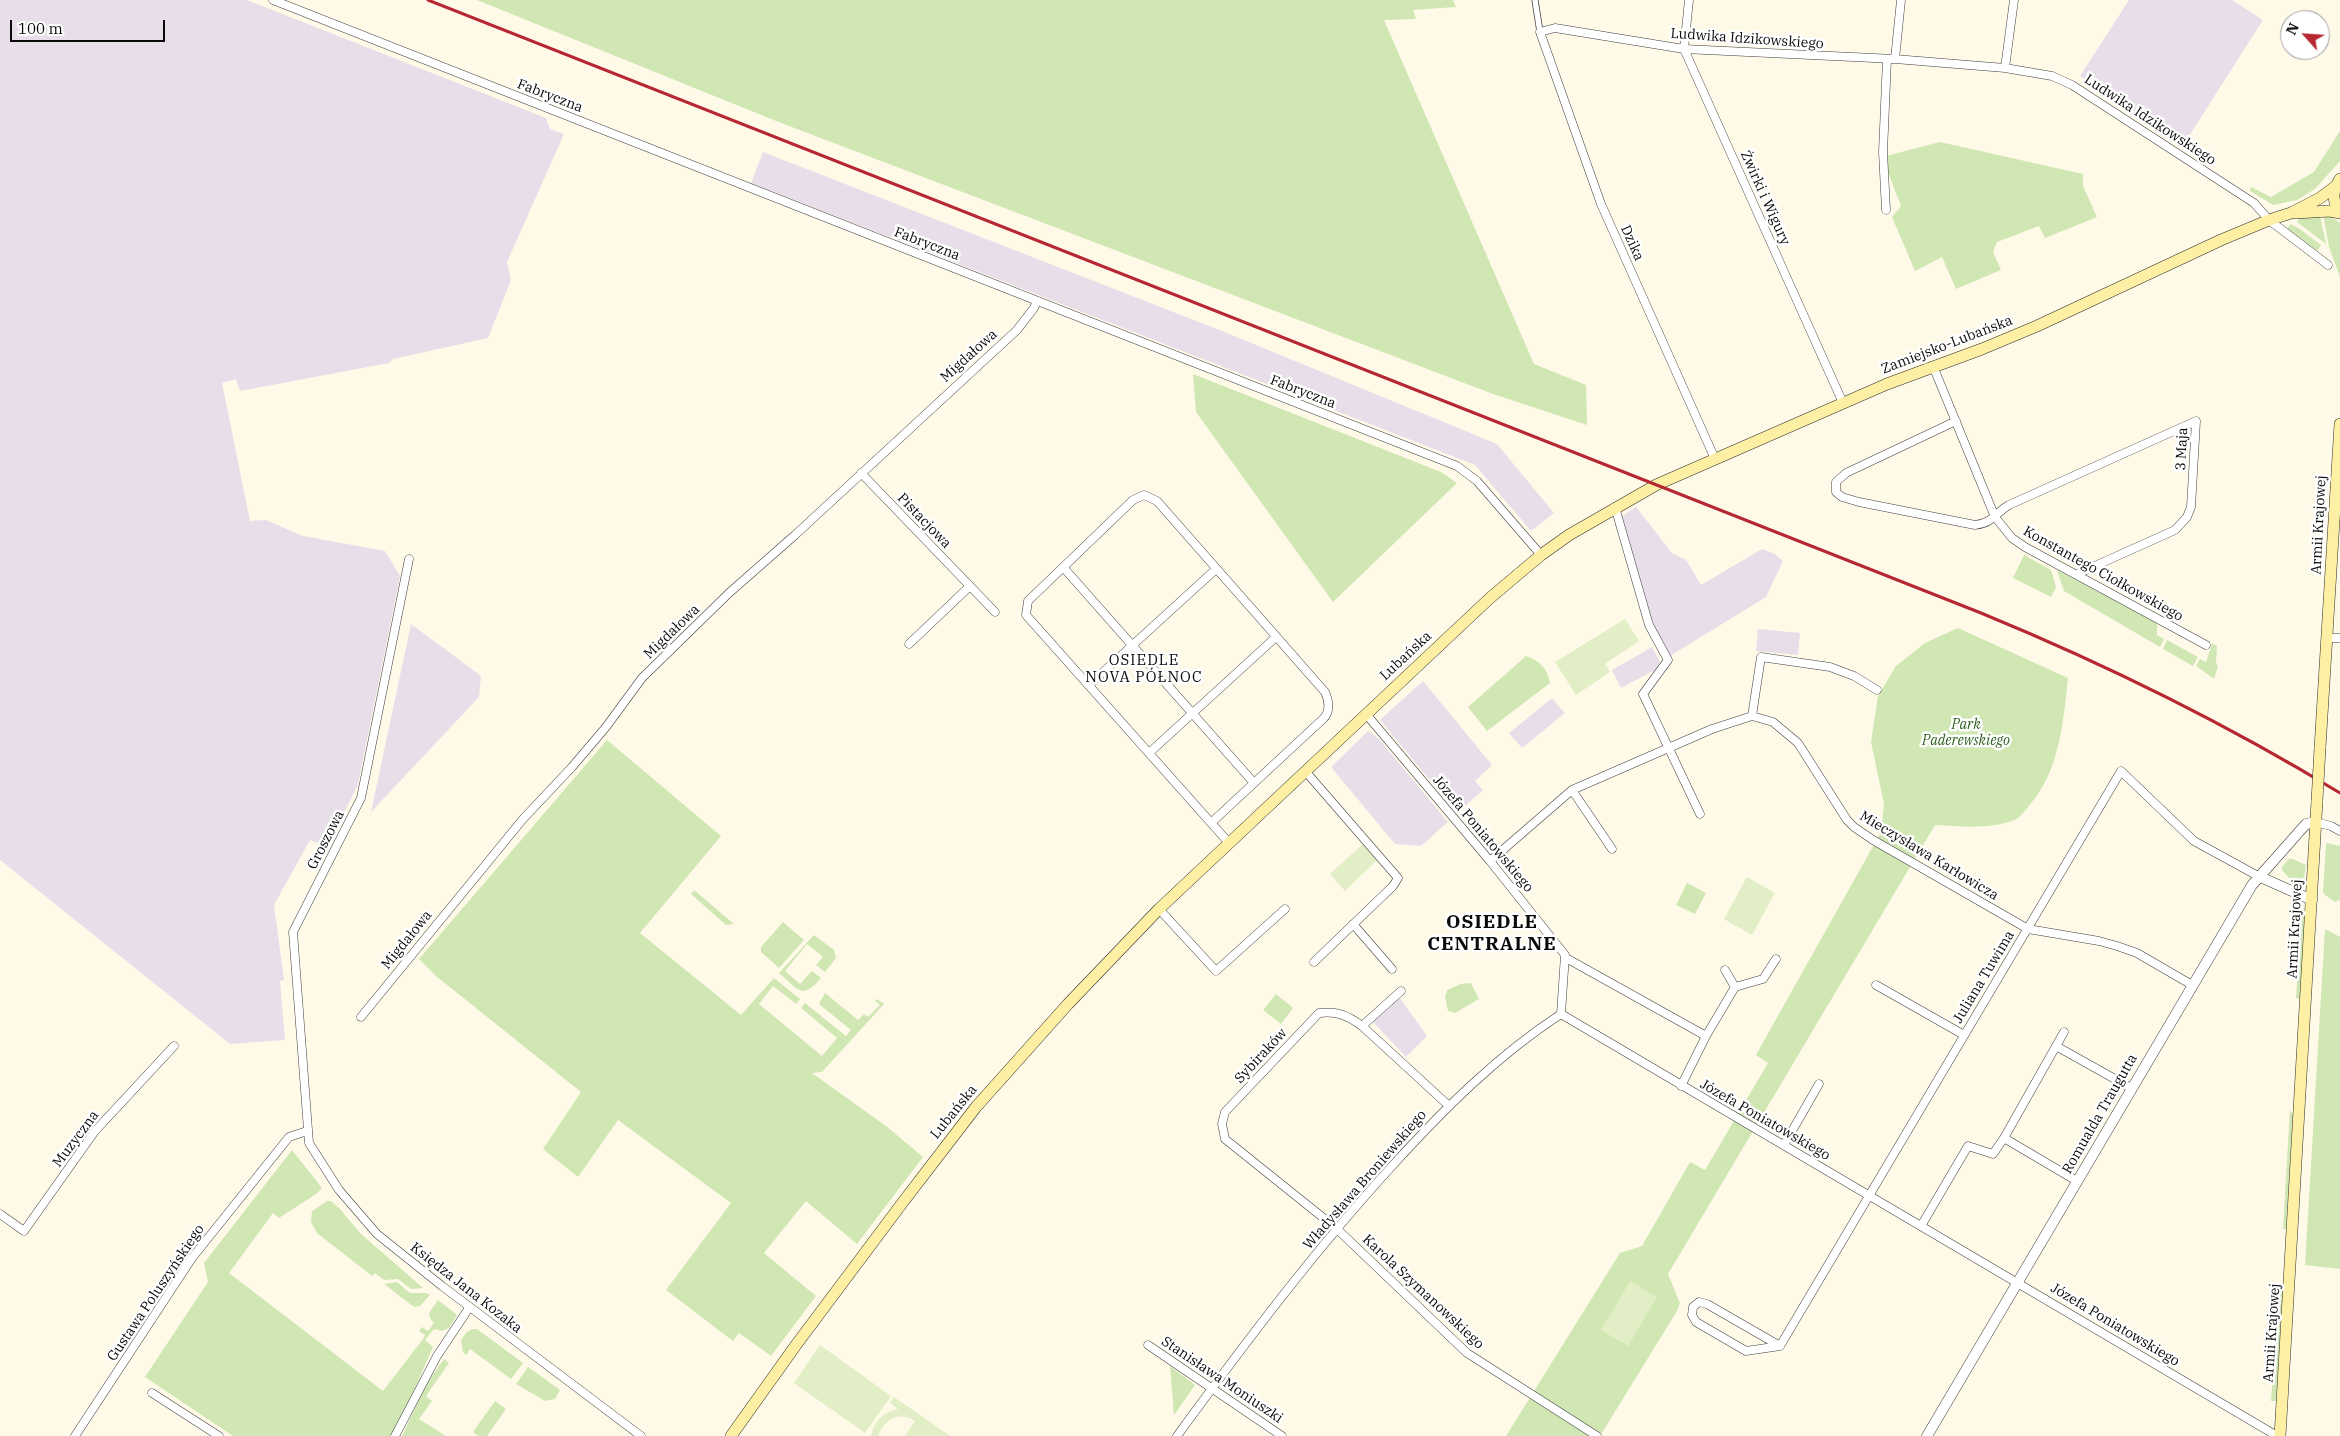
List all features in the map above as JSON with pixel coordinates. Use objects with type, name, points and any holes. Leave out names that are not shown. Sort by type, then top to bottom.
[{"type":"main road","name":"Zamiejsko-Lubańska","points":[[1615,507],[1656,485],[1842,403],[2037,326],[2269,220],[2291,213],[2320,198],[2338,183]]},
{"type":"main road","points":[[2338,183],[2334,199],[2340,212]]},
{"type":"main road","name":"Zamiejsko-Lubańska","points":[[2291,213],[2340,212]]},
{"type":"main road","name":"Armii Krajowej","points":[[2279,1436],[2340,424]]},
{"type":"main road","name":"Lubańska","points":[[734,1434],[796,1344],[976,1107],[1094,975],[1159,909],[1490,598],[1541,555],[1615,507]]},
{"type":"street","name":"Fabryczna","points":[[273,0],[1457,466],[1477,481],[1541,555]]},
{"type":"street","points":[[1535,0],[1540,32]]},
{"type":"street","name":"Żwirki i Wigury","points":[[1689,0],[1684,49],[1842,403]]},
{"type":"street","points":[[1886,210],[1883,152],[1891,59],[1901,0]]},
{"type":"street","points":[[2005,68],[2014,0]]},
{"type":"street","name":"Ludwika Idzikowskiego","points":[[1540,32],[1555,28],[1684,49],[1891,59],[2005,68],[2052,76],[2072,85],[2254,202],[2269,220],[2328,265]]},
{"type":"street","name":"Dzika","points":[[1540,32],[1601,204],[1715,459]]},
{"type":"street","name":"Migdałowa","points":[[361,1017],[523,819],[572,767],[606,727],[642,678],[729,593],[1017,330],[1034,308],[1037,301]]},
{"type":"street","name":"Konstantego Ciołkowskiego","points":[[1932,366],[1995,517],[2012,538],[2206,645]]},
{"type":"street","name":"3 Maja","points":[[1995,517],[2000,510],[2196,421],[2191,507],[2182,524],[2175,530],[2077,574]]},
{"type":"street","points":[[1956,422],[1846,473],[1836,482],[1836,492],[1859,502],[1975,525],[1987,524],[1995,517]]},
{"type":"street","name":"Pistacjowa","points":[[861,473],[995,612]]},
{"type":"street","points":[[1211,822],[1324,718],[1328,706],[1326,692],[1156,501],[1144,495],[1133,500],[1028,601],[1025,611],[1028,619],[1229,843]]},
{"type":"street","points":[[1615,507],[1649,625],[1668,660],[1643,694],[1700,814]]},
{"type":"street","name":"Groszowa","points":[[307,1131],[307,1109],[293,932],[361,798],[409,559]]},
{"type":"street","points":[[1063,567],[1254,783]]},
{"type":"street","points":[[1089,685],[1216,569]]},
{"type":"street","points":[[909,644],[970,586]]},
{"type":"street","points":[[1149,753],[1276,637]]},
{"type":"street","points":[[2327,638],[2340,638]]},
{"type":"street","points":[[1490,861],[1572,790],[1730,721],[1752,716],[1761,657],[1830,667],[1854,676],[1877,690]]},
{"type":"street","name":"Józefa Poniatowskiego","points":[[1366,714],[1490,861],[1558,945],[1566,958]]},
{"type":"street","name":"Mieczysława Karłowicza","points":[[1752,716],[1773,722],[1794,739],[1854,827],[2028,929],[2099,941],[2117,946],[2137,953],[2192,985]]},
{"type":"street","name":"Juliana Tuwima","points":[[1780,1346],[2121,771],[2194,841],[2258,876]]},
{"type":"street","points":[[1306,772],[1398,878],[1393,886],[1314,962]]},
{"type":"street","points":[[1572,790],[1612,849]]},
{"type":"street","points":[[2316,822],[2332,826],[2340,831]]},
{"type":"street","name":"Romualda Traugutta","points":[[1927,1436],[2258,876],[2306,824],[2316,822]]},
{"type":"street","points":[[2258,876],[2312,900]]},
{"type":"street","points":[[1159,909],[1216,971],[1285,908]]},
{"type":"street","points":[[1353,924],[1392,969]]},
{"type":"street","points":[[1561,1014],[1566,958],[1706,1036]]},
{"type":"street","points":[[1681,1086],[1706,1036],[1735,987],[1763,979],[1776,959]]},
{"type":"street","points":[[1726,970],[1735,987]]},
{"type":"street","points":[[1876,985],[1964,1035]]},
{"type":"street","points":[[1362,1026],[1400,991]]},
{"type":"street","name":"Sybiraków","points":[[1336,1228],[1225,1139],[1222,1124],[1225,1112],[1319,1013],[1338,1012],[1362,1026],[1448,1105]]},
{"type":"street","name":"Józefa Poniatowskiego","points":[[1561,1014],[2279,1436]]},
{"type":"street","name":"Władysława Broniewskiego","points":[[1177,1436],[1211,1388],[1336,1228],[1448,1105],[1532,1035],[1561,1014]]},
{"type":"street","points":[[1921,1226],[1968,1146],[1992,1154],[2004,1138],[2064,1032]]},
{"type":"street","name":"Muzyczna","points":[[0,1214],[24,1231],[95,1131],[174,1046]]},
{"type":"street","points":[[2056,1046],[2131,1088]]},
{"type":"street","points":[[1784,1145],[1819,1084]]},
{"type":"street","name":"Księdza Jana Kozaka","points":[[307,1131],[309,1143],[339,1190],[377,1234],[469,1308],[641,1436]]},
{"type":"street","name":"Gustawa Poluszyńskiego","points":[[75,1436],[192,1258],[289,1137],[307,1131]]},
{"type":"street","points":[[2004,1138],[2077,1181]]},
{"type":"street","name":"Karola Szymanowskiego","points":[[1336,1228],[1467,1353],[1597,1436]]},
{"type":"street","points":[[1699,1302],[1707,1304],[1780,1346],[1746,1351],[1696,1322],[1692,1315],[1693,1307],[1699,1302]]},
{"type":"street","points":[[395,1436],[437,1356],[469,1308]]},
{"type":"street","name":"Stanisława Moniuszki","points":[[1148,1346],[1282,1436]]},
{"type":"street","points":[[152,1393],[219,1436]]},
{"type":"shaded area","points":[[0,0],[247,0],[546,118],[550,129],[564,134],[507,262],[511,280],[488,338],[393,359],[389,363],[240,391],[236,379],[222,383],[250,521],[266,520],[303,536],[385,551],[400,576],[358,784],[328,847],[310,840],[274,905],[284,980],[280,981],[285,1040],[230,1044],[0,860]]},
{"type":"shaded area","points":[[2129,0],[2232,0],[2263,20],[2184,144],[2080,76]]},
{"type":"shaded area","points":[[763,152],[1222,331],[1497,444],[1554,513],[1531,531],[1475,465],[751,183]]},
{"type":"shaded area","points":[[1636,507],[1672,553],[1686,560],[1701,585],[1762,549],[1775,554],[1783,561],[1766,597],[1670,656],[1651,623],[1622,516]]},
{"type":"shaded area","points":[[411,624],[481,676],[479,697],[371,812]]},
{"type":"shaded area","points":[[1758,629],[1800,633],[1798,655],[1756,651]]},
{"type":"shaded area","points":[[1652,647],[1660,662],[1655,670],[1621,688],[1612,670]]},
{"type":"shaded area","points":[[1423,681],[1492,765],[1475,781],[1483,790],[1457,813],[1380,720]]},
{"type":"shaded area","points":[[1552,698],[1565,713],[1522,748],[1509,733]]},
{"type":"shaded area","points":[[1368,731],[1379,739],[1448,822],[1421,846],[1395,844],[1331,767]]},
{"type":"shaded area","points":[[1400,998],[1427,1036],[1406,1057],[1373,1022]]},
{"type":"green space","points":[[477,0],[1453,0],[1456,7],[1413,10],[1416,19],[1384,20],[1534,364],[1586,385],[1587,425],[1493,394],[776,121]]},
{"type":"green space","points":[[2340,131],[2340,161],[2315,189],[2297,200],[2273,205],[2250,191],[2251,187],[2271,197],[2314,172]]},
{"type":"green space","points":[[1940,142],[2083,174],[2083,186],[2097,217],[2045,238],[2039,226],[1997,242],[1993,252],[2001,270],[1956,289],[1942,257],[1915,271],[1892,217],[1901,206],[1886,167],[1886,156]]},
{"type":"green space","points":[[2323,214],[2329,215],[2340,223],[2340,277],[2329,247]]},
{"type":"green space","points":[[2320,215],[2326,244],[2297,222],[2299,218]]},
{"type":"green space","points":[[2290,224],[2321,245],[2317,251],[2287,229]]},
{"type":"green space","points":[[1193,374],[1441,472],[1457,483],[1333,602],[1196,412]]},
{"type":"green space","points":[[2024,555],[2051,570],[2056,587],[2051,597],[2013,578]]},
{"type":"green space","points":[[2057,570],[2157,623],[2157,635],[2164,639],[2160,647],[2064,591]]},
{"type":"green space","points":[[1625,619],[1639,641],[1605,664],[1610,672],[1576,695],[1555,662]]},
{"type":"green space","name":"Park Paderewskiego","points":[[1958,628],[2068,678],[2058,746],[2047,778],[2039,793],[2020,816],[2004,823],[1975,827],[1935,825],[1668,1274],[1680,1303],[1677,1311],[1600,1436],[1506,1436],[1620,1253],[1642,1246],[1690,1162],[1705,1170],[1768,1063],[1756,1055],[1881,832],[1884,804],[1871,742],[1878,696],[1896,666],[1925,643]]},
{"type":"green space","points":[[2167,640],[2198,657],[2193,666],[2163,649]]},
{"type":"green space","points":[[2212,643],[2217,646],[2216,663],[2218,666],[2214,679],[2196,666],[2200,659],[2206,662]]},
{"type":"green space","points":[[1526,656],[1542,666],[1547,673],[1550,683],[1487,731],[1468,707]]},
{"type":"green space","points":[[607,740],[721,836],[640,933],[741,1015],[774,978],[800,999],[796,1004],[773,986],[759,1004],[822,1056],[837,1038],[801,1008],[805,1003],[846,1036],[851,1030],[819,1004],[825,993],[858,1020],[864,1014],[868,1017],[880,1005],[875,1001],[877,999],[884,1004],[822,1072],[812,1073],[886,1126],[923,1157],[857,1244],[806,1201],[764,1253],[816,1296],[771,1356],[739,1333],[733,1341],[666,1290],[731,1203],[618,1120],[578,1177],[543,1149],[581,1092],[436,976],[419,959]]},
{"type":"green space","points":[[1364,843],[1378,859],[1345,891],[1330,874]]},
{"type":"green space","points":[[2326,843],[2340,846],[2340,900],[2335,902],[2324,894],[2323,891]]},
{"type":"green space","points":[[2290,858],[2306,865],[2304,877],[2299,882],[2289,878],[2282,870],[2282,867]]},
{"type":"green space","points":[[1747,877],[1775,893],[1752,935],[1724,919]]},
{"type":"green space","points":[[1687,883],[1706,893],[1695,914],[1676,905]]},
{"type":"green space","points":[[694,890],[734,924],[726,925],[691,894]]},
{"type":"green space","points":[[2293,905],[2305,916],[2300,999],[2296,998],[2301,921],[2300,916],[2292,908]]},
{"type":"green space","points":[[783,922],[804,940],[779,968],[761,952],[761,947]]},
{"type":"green space","points":[[2325,929],[2340,937],[2340,1269],[2305,1265]]},
{"type":"green space","points":[[814,935],[834,950],[836,958],[825,972],[816,965],[823,957],[807,944],[785,971],[800,984],[812,971],[821,978],[815,985],[804,991],[796,988],[779,973]]},
{"type":"green space","points":[[1471,983],[1479,999],[1455,1013],[1448,1011],[1445,997],[1447,990],[1461,984]]},
{"type":"green space","points":[[1276,994],[1293,1008],[1281,1024],[1263,1010]]},
{"type":"green space","points":[[2290,1110],[2293,1115],[2286,1229],[2283,1229]]},
{"type":"green space","points":[[292,1150],[322,1188],[279,1218],[273,1213],[229,1273],[383,1391],[423,1339],[425,1335],[419,1331],[422,1327],[428,1331],[434,1323],[429,1313],[438,1300],[457,1315],[449,1328],[441,1331],[434,1329],[425,1340],[433,1347],[400,1422],[390,1436],[233,1436],[145,1377],[208,1282],[204,1263]]},
{"type":"green space","points":[[327,1201],[331,1201],[340,1209],[360,1233],[423,1288],[411,1289],[398,1279],[384,1280],[375,1273],[372,1276],[317,1233],[311,1222],[312,1211]]},
{"type":"green space","points":[[1630,1281],[1657,1297],[1628,1346],[1601,1330]]},
{"type":"green space","points":[[397,1282],[410,1293],[426,1293],[430,1295],[420,1306],[414,1307],[384,1284]]},
{"type":"green space","points":[[2279,1286],[2283,1288],[2276,1401],[2271,1401]]},
{"type":"green space","points":[[472,1329],[477,1329],[523,1363],[511,1379],[470,1349],[466,1355],[463,1352],[461,1340]]},
{"type":"green space","points":[[820,1345],[891,1396],[865,1433],[794,1383]]},
{"type":"green space","points":[[444,1359],[449,1363],[426,1396],[432,1401],[419,1419],[446,1436],[402,1436],[426,1384]]},
{"type":"green space","points":[[1170,1366],[1195,1385],[1174,1415]]},
{"type":"green space","points":[[528,1367],[560,1390],[555,1399],[545,1401],[516,1384]]},
{"type":"green space","points":[[894,1397],[950,1436],[905,1436],[915,1421],[909,1418],[898,1417],[888,1421],[878,1436],[871,1436],[874,1426],[880,1418],[888,1412],[898,1409],[890,1403]]},
{"type":"green space","points":[[495,1401],[506,1409],[487,1436],[478,1436],[473,1432]]},
{"type":"railway","points":[[428,0],[1981,613],[2073,653],[2164,696],[2297,767],[2340,793]]},
{"type":"district","name":"OSIEDLE NOVA PÓŁNOC","points":[[1144,670]]},
{"type":"district","name":"OSIEDLE CENTRALNE","points":[[1492,934]]}]
